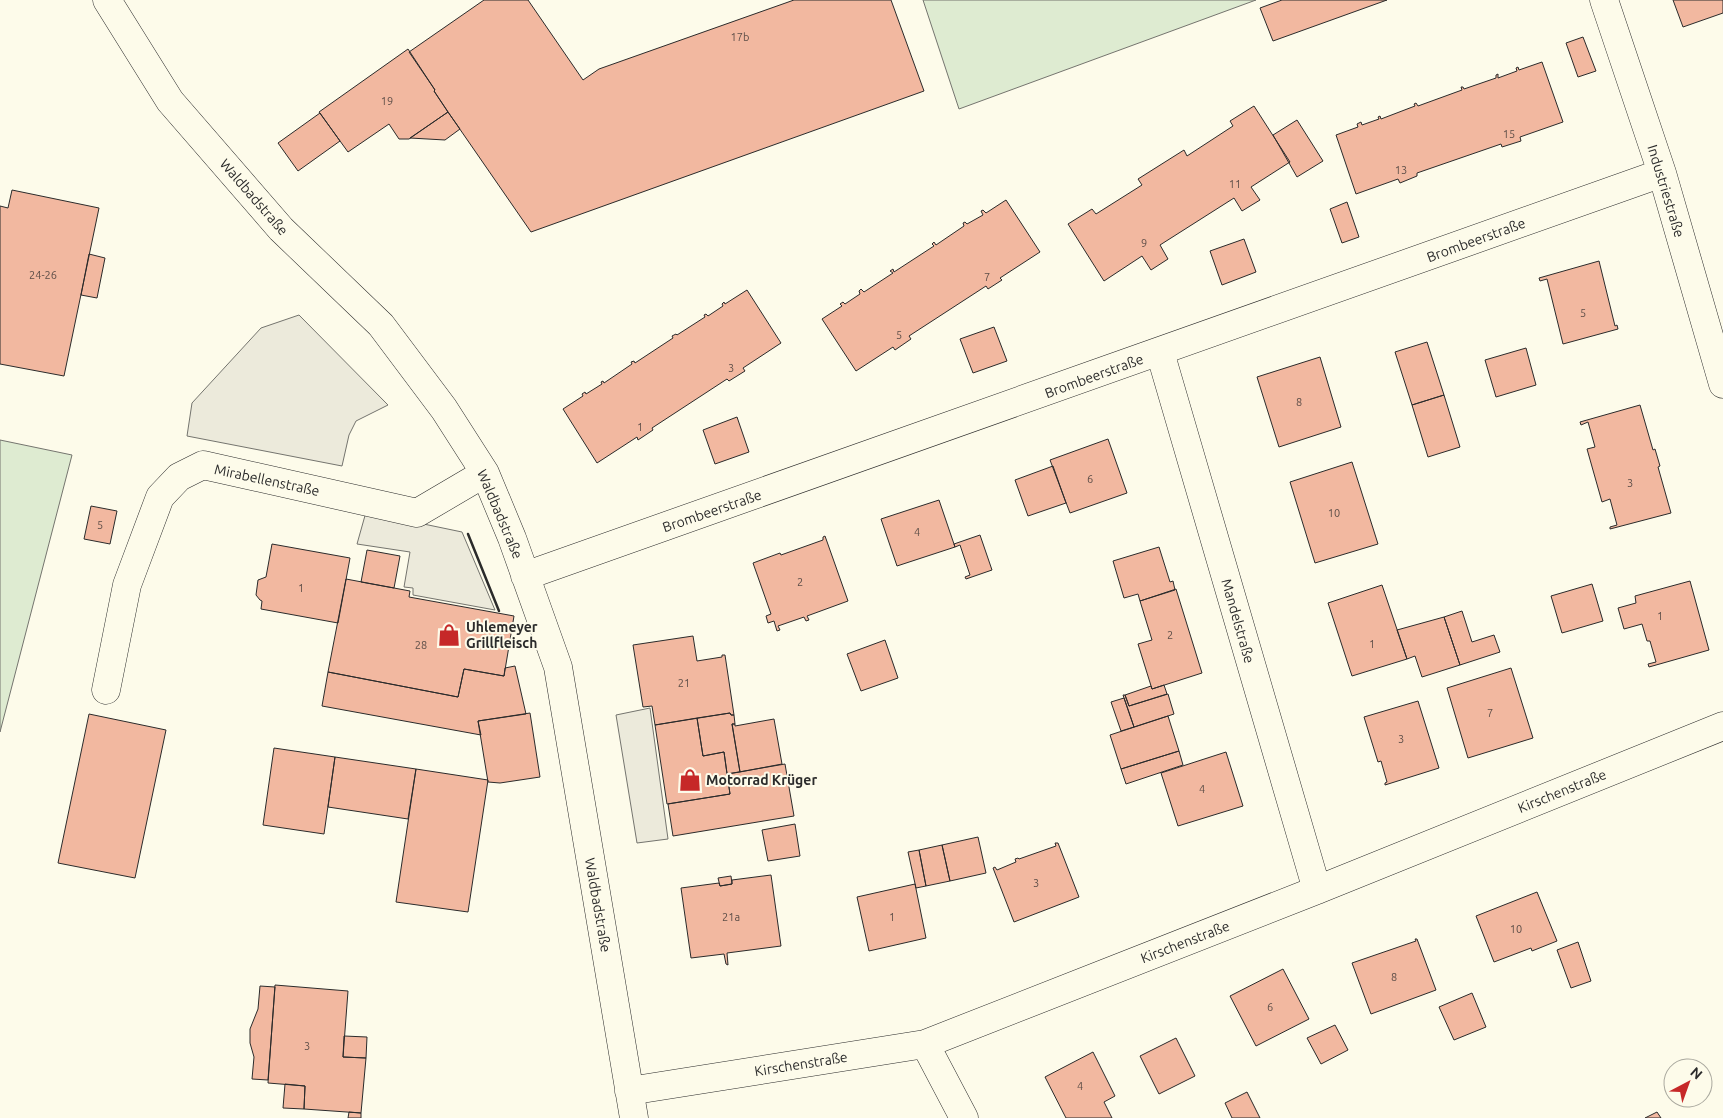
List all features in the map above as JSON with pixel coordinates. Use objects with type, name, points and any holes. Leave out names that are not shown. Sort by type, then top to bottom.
[{"type":"street","name":"Waldbadstraße","points":[[107,0],[170,101],[281,229],[381,325],[444,409],[485,473],[512,538],[558,667],[634,1118]]},
{"type":"street","name":"Industriestraße","points":[[1604,0],[1662,173],[1723,384]]},
{"type":"street","name":"Brombeerstraße","points":[[525,576],[1662,173]]},
{"type":"street","name":"Mandelstraße","points":[[1160,352],[1317,890]]},
{"type":"street","name":"Mirabellenstraße","points":[[106,690],[127,585],[160,498],[178,477],[203,465],[417,513],[485,473]]},
{"type":"street","name":"Kirschenstraße","points":[[630,1091],[925,1044],[1317,890],[1723,726]]},
{"type":"street","points":[[925,1044],[964,1118]]},
{"type":"green space","points":[[923,0],[1256,0],[959,109]]},
{"type":"green space","points":[[0,440],[72,455],[0,732]]},
{"type":"shaded area","points":[[299,315],[388,405],[356,421],[349,435],[342,466],[187,436],[192,403],[261,328]]},
{"type":"shaded area","points":[[366,512],[462,532],[495,610],[413,595],[413,588],[404,587],[410,552],[357,544]]},
{"type":"shaded area","points":[[650,708],[668,839],[637,843],[616,715]]},
{"type":"building","points":[[484,0],[528,0],[583,80],[599,69],[794,0],[891,0],[924,91],[531,232],[409,52]]},
{"type":"building","points":[[1282,0],[1387,0],[1273,41],[1260,8]]},
{"type":"building","points":[[1673,0],[1723,0],[1723,13],[1683,27]]},
{"type":"building","points":[[1583,37],[1596,71],[1578,77],[1566,43]]},
{"type":"building","points":[[408,49],[448,112],[409,139],[399,139],[389,124],[348,152],[319,112]]},
{"type":"building","points":[[1542,62],[1563,122],[1520,137],[1521,141],[1502,147],[1501,144],[1417,173],[1417,176],[1400,183],[1398,179],[1356,194],[1336,135],[1358,127],[1357,124],[1361,122],[1362,125],[1379,119],[1378,117],[1380,116],[1381,119],[1415,106],[1414,104],[1416,103],[1418,106],[1462,90],[1461,87],[1464,89],[1496,78],[1498,74],[1498,78],[1517,71],[1516,68],[1518,67],[1519,70]]},
{"type":"building","points":[[1254,106],[1290,162],[1251,187],[1260,200],[1242,211],[1234,198],[1160,245],[1168,259],[1151,270],[1142,256],[1104,281],[1068,224],[1092,209],[1096,214],[1142,185],[1138,179],[1184,150],[1187,156],[1233,126],[1230,121]]},
{"type":"building","points":[[448,112],[460,129],[445,140],[410,138]]},
{"type":"building","points":[[320,113],[340,141],[298,171],[278,143]]},
{"type":"building","points":[[1297,120],[1323,161],[1297,177],[1273,135]]},
{"type":"building","points":[[12,190],[99,208],[64,376],[0,364],[0,206],[8,208]]},
{"type":"building","points":[[1006,200],[1040,252],[1000,278],[1002,280],[988,289],[986,286],[909,336],[911,339],[895,350],[893,347],[856,371],[822,319],[842,306],[840,304],[843,302],[845,304],[860,294],[859,291],[861,289],[864,292],[893,273],[890,271],[893,269],[894,272],[934,246],[932,244],[934,242],[936,245],[964,226],[963,223],[967,224],[983,215],[981,211],[983,210],[986,213]]},
{"type":"building","points":[[1347,202],[1359,237],[1342,243],[1330,209]]},
{"type":"building","points":[[1244,239],[1256,272],[1222,285],[1210,251]]},
{"type":"building","points":[[89,254],[105,258],[97,298],[81,295]]},
{"type":"building","points":[[1599,261],[1615,326],[1617,325],[1618,329],[1563,344],[1547,279],[1540,281],[1539,278]]},
{"type":"building","points":[[747,290],[781,343],[743,368],[745,371],[729,381],[727,379],[652,428],[653,430],[638,440],[637,437],[597,463],[563,409],[583,396],[582,394],[585,392],[586,394],[602,384],[601,382],[603,381],[604,383],[632,364],[631,362],[634,361],[635,363],[673,338],[672,336],[677,335],[705,317],[704,315],[708,316],[723,306],[724,302],[725,304]]},
{"type":"building","points":[[994,327],[1007,361],[973,373],[960,339]]},
{"type":"building","points":[[1427,342],[1444,395],[1412,405],[1395,352]]},
{"type":"building","points":[[1526,348],[1536,385],[1496,397],[1485,360]]},
{"type":"building","points":[[1320,357],[1341,427],[1279,447],[1257,377]]},
{"type":"building","points":[[1444,395],[1460,447],[1428,457],[1412,405]]},
{"type":"building","points":[[1640,405],[1653,450],[1655,449],[1660,466],[1658,467],[1671,513],[1610,529],[1610,527],[1617,525],[1610,499],[1602,502],[1587,449],[1595,447],[1588,422],[1581,425],[1580,422]]},
{"type":"building","points":[[737,417],[749,452],[715,464],[703,430]]},
{"type":"building","points":[[1108,439],[1127,493],[1070,513],[1050,460]]},
{"type":"building","points":[[1352,462],[1378,544],[1315,563],[1290,482]]},
{"type":"building","points":[[1053,466],[1066,503],[1028,516],[1015,480]]},
{"type":"building","points":[[939,500],[955,547],[897,566],[881,519]]},
{"type":"building","points":[[91,506],[117,511],[110,544],[84,539]]},
{"type":"building","points":[[980,535],[992,570],[966,579],[965,577],[970,575],[960,545],[955,547],[954,544]]},
{"type":"building","points":[[825,536],[848,601],[807,616],[809,620],[806,621],[804,617],[778,626],[780,630],[777,631],[774,621],[768,623],[766,616],[771,614],[753,563],[823,540]]},
{"type":"building","points":[[272,544],[350,558],[338,623],[261,609],[262,601],[256,595],[258,580],[266,577]]},
{"type":"building","points":[[1159,547],[1170,582],[1173,581],[1175,590],[1140,601],[1138,594],[1124,598],[1113,561]]},
{"type":"building","points":[[367,550],[400,556],[394,588],[361,582]]},
{"type":"building","points":[[346,579],[410,591],[409,597],[514,616],[504,676],[464,669],[458,697],[328,672]]},
{"type":"building","points":[[1690,581],[1709,650],[1649,667],[1648,664],[1656,662],[1650,641],[1647,641],[1642,624],[1624,629],[1618,608],[1636,603],[1635,596]]},
{"type":"building","points":[[1592,584],[1603,621],[1562,633],[1551,596]]},
{"type":"building","points":[[1382,585],[1407,659],[1352,676],[1328,603]]},
{"type":"building","points":[[1176,589],[1202,673],[1152,689],[1138,644],[1152,640],[1140,601]]},
{"type":"building","points":[[1462,611],[1472,642],[1494,635],[1500,652],[1460,665],[1444,617]]},
{"type":"building","points":[[1444,617],[1460,665],[1422,677],[1415,656],[1407,659],[1397,630]]},
{"type":"building","points":[[693,636],[697,661],[725,655],[734,715],[730,713],[655,725],[652,706],[643,707],[633,645]]},
{"type":"building","points":[[885,640],[898,678],[861,691],[847,654]]},
{"type":"building","points":[[515,666],[526,714],[478,721],[481,735],[322,706],[328,672],[458,697],[464,669],[504,676],[505,668]]},
{"type":"building","points":[[1511,668],[1533,738],[1468,758],[1447,688]]},
{"type":"building","points":[[1164,685],[1167,694],[1129,706],[1125,695],[1151,686],[1152,689]]},
{"type":"building","points":[[1168,694],[1174,714],[1134,727],[1123,695],[1125,695],[1129,706]]},
{"type":"building","points":[[1124,698],[1134,727],[1121,731],[1111,702]]},
{"type":"building","points":[[1418,701],[1439,768],[1385,785],[1387,782],[1381,761],[1378,762],[1364,717]]},
{"type":"building","points":[[530,713],[540,777],[500,783],[488,782],[478,721]]},
{"type":"building","points":[[730,713],[734,715],[735,724],[732,724],[740,772],[727,774],[724,752],[703,756],[697,718]]},
{"type":"building","points":[[89,714],[166,730],[135,878],[58,863]]},
{"type":"building","points":[[1168,716],[1179,751],[1121,769],[1110,735]]},
{"type":"building","points":[[697,718],[703,756],[724,752],[730,794],[667,804],[655,725]]},
{"type":"building","points":[[774,719],[782,764],[740,772],[732,724],[735,724],[735,726]]},
{"type":"building","points":[[274,748],[335,757],[324,834],[263,825]]},
{"type":"building","points":[[1179,751],[1183,765],[1126,784],[1121,769]]},
{"type":"building","points":[[1226,752],[1243,806],[1178,826],[1161,773]]},
{"type":"building","points":[[335,757],[416,769],[408,819],[328,807]]},
{"type":"building","points":[[785,764],[794,816],[673,836],[668,804],[730,794],[727,774]]},
{"type":"building","points":[[416,769],[488,780],[468,912],[396,902]]},
{"type":"building","points":[[795,824],[800,856],[768,861],[762,830]]},
{"type":"building","points":[[978,837],[986,873],[950,881],[942,845]]},
{"type":"building","points":[[1055,843],[1058,843],[1079,897],[1014,922],[993,868],[995,867],[997,870],[1016,862],[1015,859],[1056,846]]},
{"type":"building","points":[[942,845],[950,881],[926,886],[919,850]]},
{"type":"building","points":[[919,850],[926,886],[916,888],[908,852]]},
{"type":"building","points":[[771,875],[781,946],[727,953],[728,965],[726,964],[724,954],[691,958],[681,888],[719,883],[720,886],[732,884],[732,880]]},
{"type":"building","points":[[731,876],[732,884],[720,886],[718,878]]},
{"type":"building","points":[[915,884],[926,938],[869,951],[857,897]]},
{"type":"building","points":[[1537,892],[1557,941],[1532,951],[1531,948],[1494,962],[1476,916]]},
{"type":"building","points":[[1415,939],[1417,939],[1436,990],[1371,1014],[1352,963],[1416,941]]},
{"type":"building","points":[[1578,942],[1591,981],[1571,988],[1557,950]]},
{"type":"building","points":[[1283,969],[1309,1019],[1256,1046],[1230,996]]},
{"type":"building","points":[[275,985],[348,991],[343,1057],[366,1058],[361,1113],[304,1109],[305,1086],[268,1083]]},
{"type":"building","points":[[260,986],[275,987],[268,1080],[252,1079],[254,1057],[250,1043],[250,1029],[258,1009]]},
{"type":"building","points":[[1472,993],[1486,1027],[1454,1040],[1439,1007]]},
{"type":"building","points":[[1335,1025],[1348,1050],[1321,1064],[1307,1038]]},
{"type":"building","points":[[344,1036],[367,1037],[366,1058],[343,1057]]},
{"type":"building","points":[[1176,1038],[1195,1076],[1159,1094],[1140,1056]]},
{"type":"building","points":[[1093,1052],[1115,1096],[1104,1102],[1112,1118],[1066,1118],[1045,1077]]},
{"type":"building","points":[[285,1084],[305,1086],[304,1109],[283,1108]]},
{"type":"building","points":[[1247,1092],[1260,1118],[1232,1118],[1225,1103]]},
{"type":"building","points":[[349,1112],[361,1113],[361,1118],[348,1118]]},
{"type":"building","points":[[1657,1112],[1661,1118],[1645,1118]]},
{"type":"wall","points":[[468,534],[499,611]]},
{"type":"place","name":"Uhlemeyer Grillfleisch","points":[[449,635]]},
{"type":"place","name":"Motorrad Krüger","points":[[690,780]]}]
